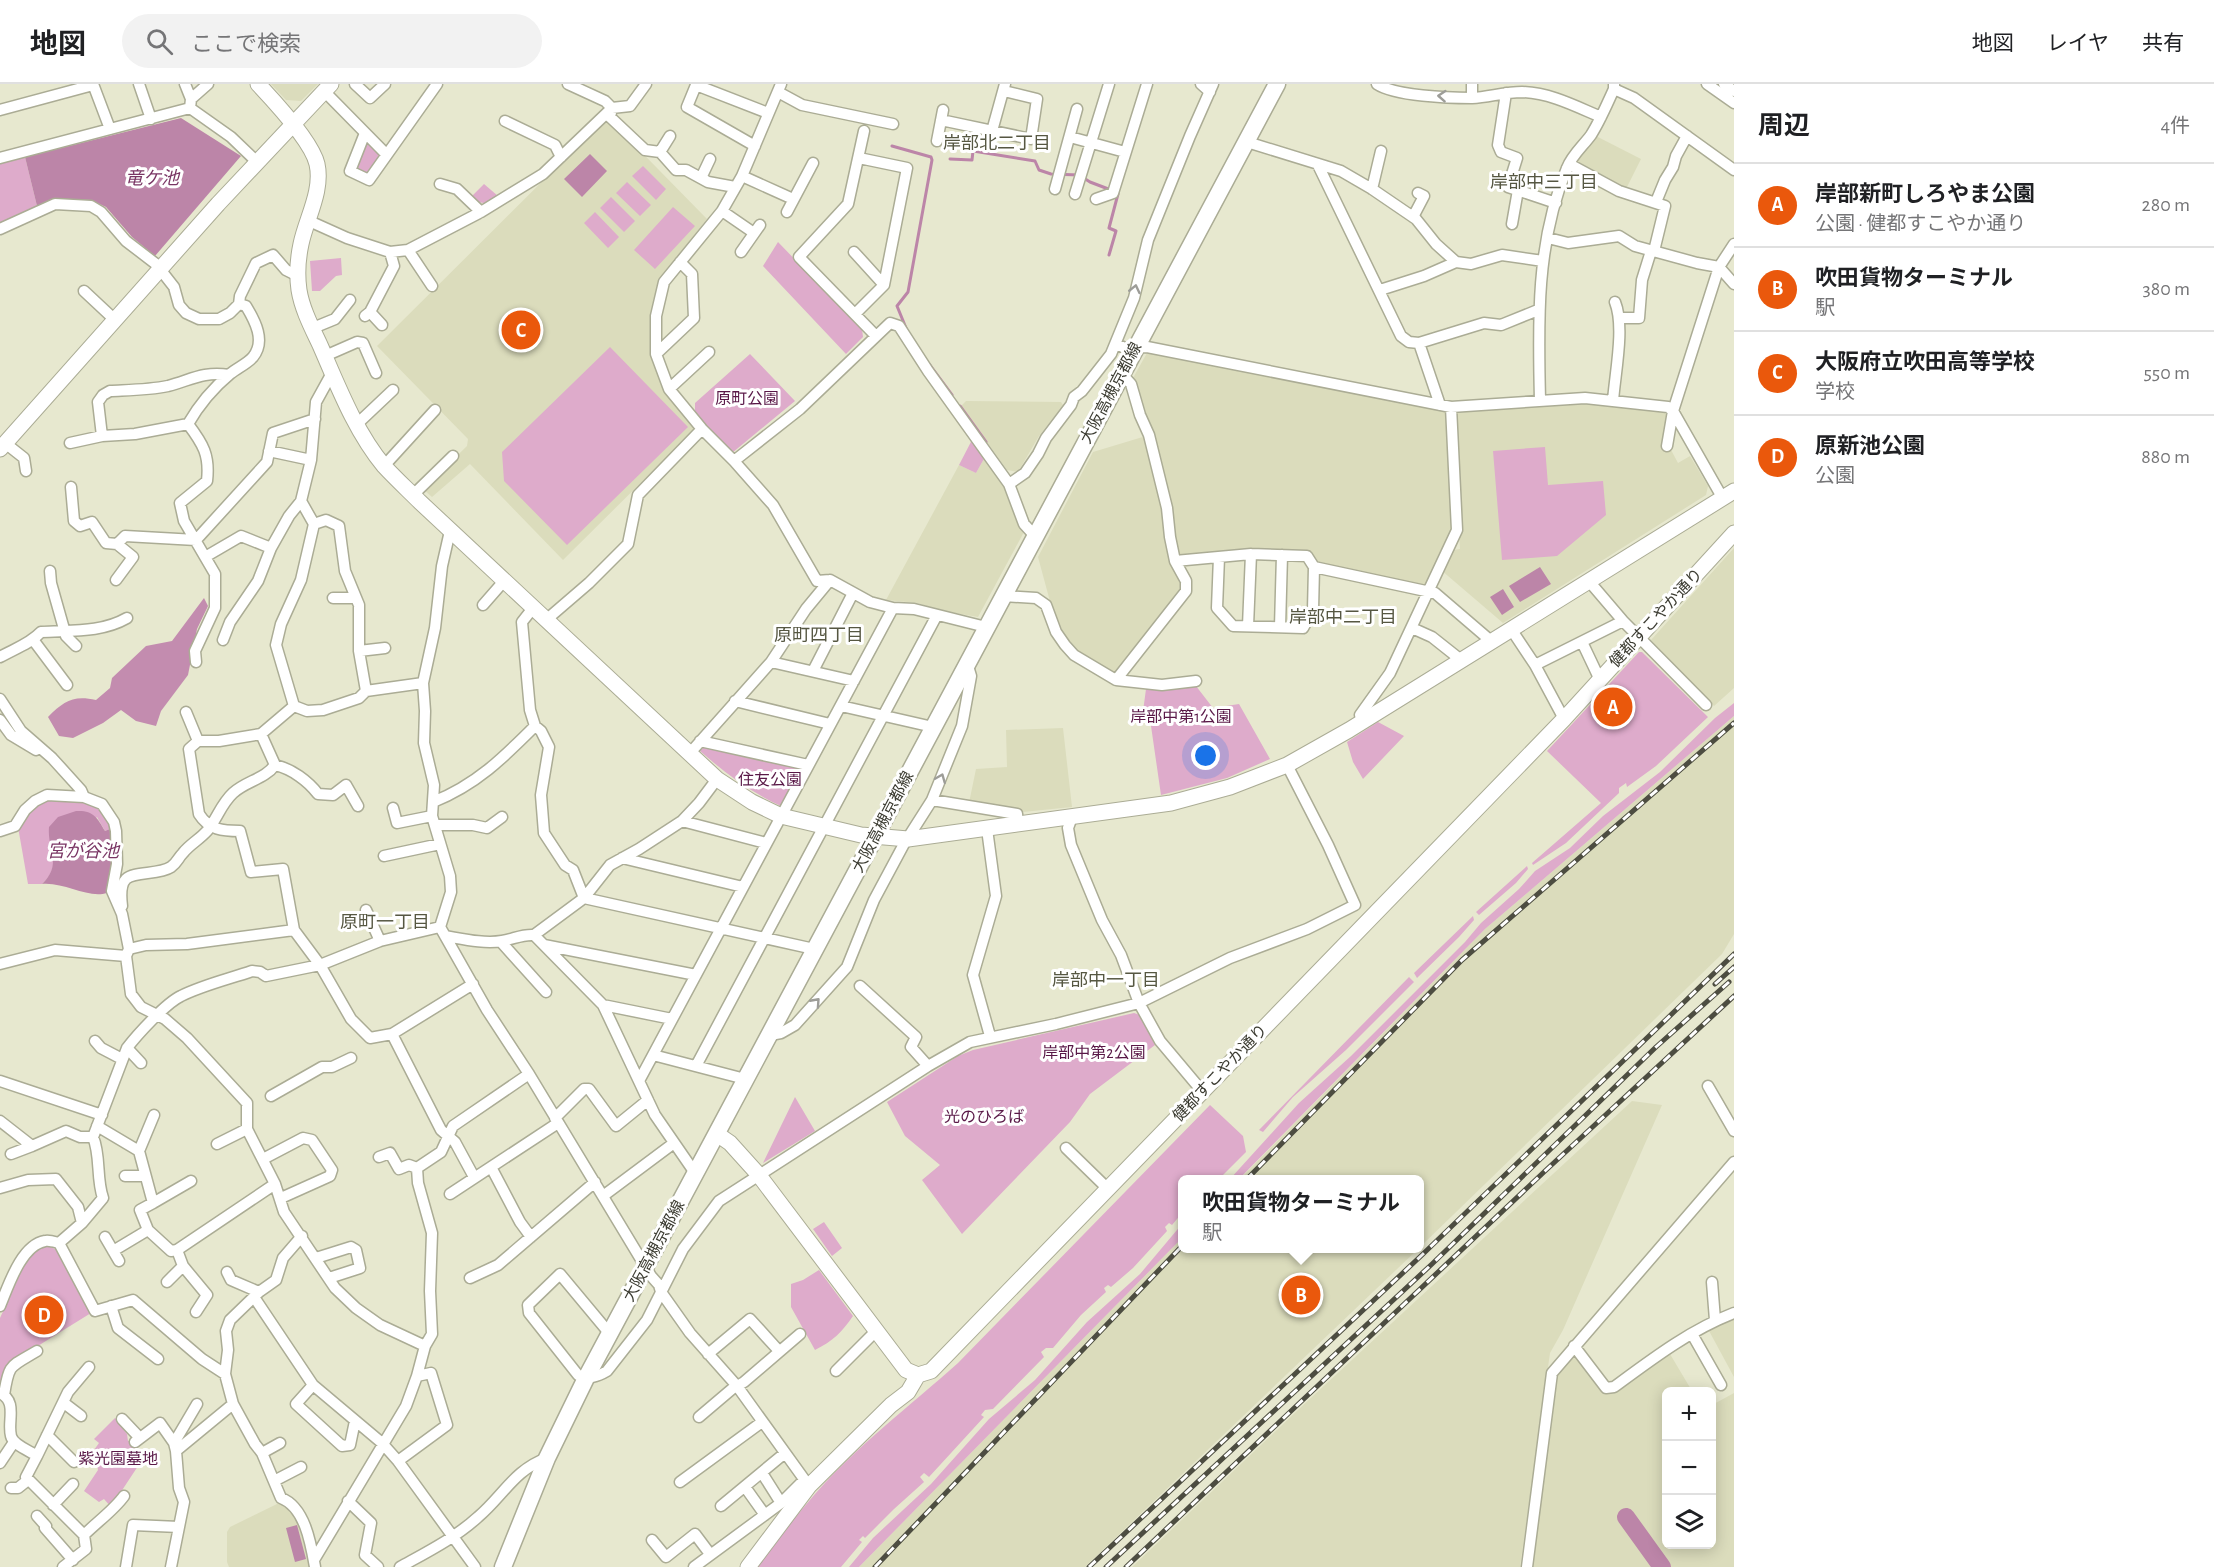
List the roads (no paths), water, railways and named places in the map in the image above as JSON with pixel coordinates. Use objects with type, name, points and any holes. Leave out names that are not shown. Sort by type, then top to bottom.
[{"type":"main road","name":"大阪高槻京都線","points":[[503,1567],[547,1458],[586,1378],[1277,84]]},
{"type":"street","points":[[139,84],[151,119]]},
{"type":"street","points":[[185,84],[191,104],[258,162]]},
{"type":"street","points":[[0,158],[151,119],[191,104],[208,84]]},
{"type":"street","points":[[258,84],[293,125],[313,153],[317,165],[316,192],[300,246],[299,291],[332,373],[357,424],[384,466],[450,531],[717,779],[752,802],[781,816],[861,835],[908,839],[1171,803],[1230,787],[1287,765],[1371,716],[1728,494],[1673,411],[1668,407],[1585,398],[1446,406],[1147,347],[1125,348],[1116,344]]},
{"type":"street","points":[[355,84],[370,98],[385,84]]},
{"type":"street","points":[[364,133],[350,171],[369,180],[437,84]]},
{"type":"street","points":[[568,84],[605,102],[612,108]]},
{"type":"street","points":[[307,220],[347,238],[390,252],[408,250],[480,212],[543,174],[612,108],[630,106],[646,84]]},
{"type":"street","points":[[1075,194],[1109,84]]},
{"type":"street","points":[[1096,199],[1113,190],[1148,84]]},
{"type":"street","points":[[1009,484],[1025,473],[1046,438],[1071,405],[1074,397],[1082,391],[1111,354],[1116,344],[1134,298],[1148,240],[1211,88],[1201,84]]},
{"type":"street","points":[[1377,84],[1407,94],[1472,98],[1525,88],[1551,92],[1600,117]]},
{"type":"street","points":[[1472,84],[1472,98]]},
{"type":"street","points":[[1707,84],[1734,103]]},
{"type":"street","points":[[1724,84],[1734,92]]},
{"type":"street","points":[[0,110],[93,85],[110,129]]},
{"type":"street","points":[[755,146],[687,107],[696,85],[768,113]]},
{"type":"street","points":[[26,472],[24,458],[3,446],[327,87],[364,133],[386,154]]},
{"type":"street","points":[[1540,400],[1538,310],[1543,261],[1556,203],[1569,164],[1591,135],[1614,87],[1634,98],[1734,170]]},
{"type":"street","points":[[893,124],[802,105],[779,88],[742,176],[722,211],[664,282],[656,315],[656,354],[669,389],[702,429],[773,505],[817,581],[830,580],[870,602],[893,608],[914,609],[986,627]]},
{"type":"street","points":[[937,141],[942,115],[992,131],[1031,139],[1037,99],[1004,88],[992,131]]},
{"type":"street","points":[[1506,93],[1498,146],[1501,152],[1516,158],[1508,187],[1556,203]]},
{"type":"street","points":[[612,108],[610,117],[645,150],[660,152],[676,170],[686,170],[701,178],[735,187]]},
{"type":"street","points":[[1055,189],[1077,109]]},
{"type":"street","points":[[505,121],[555,145],[561,157]]},
{"type":"street","points":[[864,131],[848,204],[799,257],[876,336]]},
{"type":"street","points":[[660,152],[670,136]]},
{"type":"street","points":[[1656,202],[1687,136]]},
{"type":"street","points":[[1070,137],[1125,152]]},
{"type":"street","points":[[1246,142],[1341,171],[1413,217],[1436,244],[1456,262]]},
{"type":"street","points":[[1372,189],[1381,151]]},
{"type":"street","points":[[855,314],[884,285],[907,168],[858,158]]},
{"type":"street","points":[[701,178],[710,159]]},
{"type":"street","points":[[787,212],[793,199],[811,175],[813,163]]},
{"type":"street","points":[[1569,164],[1618,191],[1665,206],[1642,280],[1639,318],[1618,318]]},
{"type":"street","points":[[1318,165],[1401,336],[1409,342],[1419,344],[1484,323],[1501,325],[1538,310]]},
{"type":"street","points":[[742,176],[793,199]]},
{"type":"street","points":[[440,184],[457,189],[480,212]]},
{"type":"street","points":[[1512,224],[1518,190]]},
{"type":"street","points":[[1413,217],[1424,196],[1418,193]]},
{"type":"street","points":[[0,229],[55,204],[91,206],[101,212],[126,241],[161,269],[174,287],[179,305],[186,313],[199,319],[219,319],[230,313],[239,304],[240,296],[256,263],[263,258],[273,255],[286,270],[298,276]]},
{"type":"street","points":[[722,211],[757,229],[741,252]]},
{"type":"street","points":[[1548,238],[1568,243],[1619,236],[1635,246],[1719,267],[1734,284]]},
{"type":"street","points":[[1667,446],[1673,411],[1719,267],[1734,244]]},
{"type":"street","points":[[408,250],[432,286]]},
{"type":"street","points":[[382,325],[367,314],[394,266],[390,252]]},
{"type":"street","points":[[854,252],[884,285]]},
{"type":"street","points":[[1380,290],[1424,276],[1456,262],[1471,264],[1502,255],[1543,261]]},
{"type":"street","points":[[656,354],[694,318],[692,274],[680,262]]},
{"type":"street","points":[[84,291],[115,320]]},
{"type":"street","points":[[313,328],[335,319],[350,300]]},
{"type":"street","points":[[1613,401],[1618,318],[1618,308],[1615,302]]},
{"type":"street","points":[[189,424],[198,406],[229,375],[252,358],[258,347],[259,333],[256,322],[246,306],[239,304]]},
{"type":"street","points":[[734,461],[800,410],[890,323],[899,326],[928,371],[1009,484],[1024,524],[1035,536]]},
{"type":"street","points":[[325,356],[357,342],[363,343],[376,373]]},
{"type":"street","points":[[1371,716],[1360,715],[1390,672],[1457,530],[1446,406],[1419,344]]},
{"type":"street","points":[[669,389],[709,352]]},
{"type":"street","points":[[223,640],[230,622],[258,581],[271,548],[289,516],[301,501],[311,460],[316,402],[332,373]]},
{"type":"street","points":[[102,436],[98,402],[110,391],[168,386],[203,374],[229,375]]},
{"type":"street","points":[[1116,680],[1186,591],[1186,581],[1175,561],[1167,508],[1149,435],[1140,415],[1131,384],[1122,374]]},
{"type":"street","points":[[357,424],[393,390]]},
{"type":"street","points":[[384,466],[435,410]]},
{"type":"street","points":[[196,540],[267,462],[273,433],[315,419]]},
{"type":"street","points":[[70,443],[102,436],[151,432],[189,424]]},
{"type":"street","points":[[189,424],[204,445],[209,467],[207,481],[180,503],[184,521],[215,574],[215,608],[195,651],[196,662]]},
{"type":"street","points":[[546,620],[589,583],[628,544],[638,495],[702,429]]},
{"type":"street","points":[[269,451],[311,460]]},
{"type":"street","points":[[413,495],[453,456]]},
{"type":"street","points":[[71,487],[74,521],[80,526],[92,522],[106,543],[117,544],[133,558],[116,580]]},
{"type":"street","points":[[294,706],[276,645],[281,624],[301,580],[315,524],[301,501]]},
{"type":"street","points":[[315,524],[326,520],[339,526],[345,571],[359,605],[359,651],[366,691]]},
{"type":"street","points":[[450,531],[442,566],[435,628],[423,683],[424,743],[434,785],[433,820],[450,876],[451,892],[443,932],[472,984],[646,1268],[659,1285],[661,1292],[690,1334],[737,1386],[807,1483],[694,1567]]},
{"type":"street","name":"健都すこやか通り","points":[[748,1567],[807,1483],[908,1392],[918,1375],[931,1371],[1564,719],[1734,533]]},
{"type":"street","points":[[117,544],[125,536],[196,540]]},
{"type":"street","points":[[206,557],[241,536],[271,548]]},
{"type":"street","points":[[1175,561],[1251,554],[1307,556],[1314,567],[1313,610],[1303,628],[1233,626],[1217,608],[1219,557]]},
{"type":"street","points":[[1248,626],[1251,554]]},
{"type":"street","points":[[1280,627],[1282,555]]},
{"type":"street","points":[[1314,567],[1435,593],[1491,641]]},
{"type":"street","points":[[50,571],[51,583],[66,636],[76,646]]},
{"type":"street","points":[[690,753],[771,662],[806,609],[830,580]]},
{"type":"street","points":[[1588,580],[1623,621],[1706,705]]},
{"type":"street","points":[[483,605],[504,581]]},
{"type":"street","points":[[813,671],[853,593]]},
{"type":"street","points":[[1003,596],[1036,598],[1046,605],[1056,632],[1074,655],[1116,680],[1162,685],[1196,681]]},
{"type":"street","points":[[333,598],[356,598]]},
{"type":"street","points":[[533,608],[522,622],[530,710],[535,726],[541,731],[549,747],[541,795],[543,833],[565,865],[573,870],[584,898]]},
{"type":"street","points":[[639,1081],[893,608]]},
{"type":"street","points":[[696,1066],[937,615]]},
{"type":"street","points":[[0,657],[15,647],[34,641],[41,632],[96,629],[114,626],[127,618]]},
{"type":"street","points":[[1535,665],[1623,621]]},
{"type":"street","points":[[1412,628],[1432,637],[1461,660]]},
{"type":"street","points":[[1511,629],[1535,665],[1564,719]]},
{"type":"street","points":[[34,641],[67,685]]},
{"type":"street","points":[[1582,642],[1600,680]]},
{"type":"street","points":[[359,651],[385,648]]},
{"type":"street","points":[[771,662],[854,681]]},
{"type":"street","points":[[770,1035],[781,1033],[795,1025],[846,967],[874,900],[932,800],[962,726],[971,676],[967,662]]},
{"type":"street","points":[[294,706],[307,711],[323,710],[359,698],[366,691],[423,683]]},
{"type":"street","points":[[0,699],[21,731],[52,758],[81,790],[84,797]]},
{"type":"street","points":[[735,701],[830,724]]},
{"type":"street","points":[[294,706],[261,734],[219,741],[198,741],[189,749],[197,805],[204,822],[222,831],[240,831],[251,872],[283,869],[294,930],[320,965],[351,1019],[370,1038],[392,1034],[472,984]]},
{"type":"street","points":[[841,706],[933,727]]},
{"type":"street","points":[[186,712],[198,741]]},
{"type":"street","points":[[0,720],[10,735],[52,758]]},
{"type":"street","points":[[433,802],[457,793],[492,768],[535,726]]},
{"type":"street","points":[[261,734],[275,765]]},
{"type":"street","points":[[700,741],[808,765]]},
{"type":"street","points":[[275,765],[284,767],[310,784],[318,794],[333,795],[346,785],[358,806]]},
{"type":"street","points":[[275,765],[270,772],[236,790],[220,807],[210,826],[171,867],[154,874],[131,876],[126,879],[122,886],[122,914],[129,994],[141,1007],[165,1019],[187,1038],[247,1103],[247,1129],[275,1184],[284,1212],[335,1288],[356,1308],[380,1325],[425,1346]]},
{"type":"street","points":[[610,1334],[560,1274],[528,1305],[529,1313],[578,1375],[586,1378],[598,1376],[607,1371],[647,1320],[683,1249],[719,1201],[928,1066],[970,1042],[990,1036],[1056,1024],[1139,1003],[1230,958],[1307,929],[1355,905],[1328,845],[1287,765]]},
{"type":"street","points":[[534,935],[584,898],[610,865],[682,822],[717,779]]},
{"type":"street","points":[[0,831],[15,826],[25,810],[35,801],[47,795],[84,797],[102,804],[114,822],[118,844],[112,891],[122,914]]},
{"type":"street","points":[[932,800],[1017,814],[1018,824]]},
{"type":"street","points":[[393,808],[397,823],[433,820],[473,825],[489,832],[502,817]]},
{"type":"street","points":[[1072,818],[1068,828],[1071,845],[1102,920],[1121,955],[1139,1003],[1160,1041],[1203,1090]]},
{"type":"street","points":[[682,822],[766,843]]},
{"type":"street","points":[[987,829],[996,896],[974,975],[990,1036]]},
{"type":"street","points":[[384,856],[440,844]]},
{"type":"street","points":[[622,858],[743,886]]},
{"type":"street","points":[[584,898],[814,949]]},
{"type":"street","points":[[366,910],[380,941]]},
{"type":"street","points":[[0,964],[55,950],[127,952],[146,945],[187,944],[294,930]]},
{"type":"street","points":[[0,1306],[4,1284],[32,1246],[46,1241],[59,1243],[82,1223],[103,1198],[99,1186],[95,1131],[127,1048],[171,1003],[183,995],[252,971],[266,976],[320,965],[380,941],[443,932],[501,942],[524,934],[534,935],[603,1005],[655,1115],[695,1173]]},
{"type":"street","points":[[501,942],[546,992]]},
{"type":"street","points":[[544,945],[696,975]]},
{"type":"street","points":[[860,986],[916,1037],[911,1047],[928,1066]]},
{"type":"street","points":[[603,1005],[672,1019]]},
{"type":"street","points":[[392,1034],[441,1130],[455,1142],[474,1177]]},
{"type":"street","points":[[94,1041],[101,1048],[122,1059]]},
{"type":"street","points":[[127,1048],[141,1063]]},
{"type":"street","points":[[653,1055],[745,1079]]},
{"type":"street","points":[[271,1096],[322,1067],[332,1067],[351,1058]]},
{"type":"street","points":[[380,1157],[390,1153],[399,1169],[409,1165],[417,1167],[441,1152],[453,1126],[529,1074]]},
{"type":"street","points":[[0,1081],[102,1115]]},
{"type":"street","points":[[1708,1086],[1734,1131]]},
{"type":"street","points":[[450,1194],[460,1190],[474,1177],[557,1121],[584,1089],[589,1089],[616,1126],[648,1100]]},
{"type":"street","points":[[153,1203],[139,1151],[154,1115]]},
{"type":"street","points":[[0,1121],[32,1146]]},
{"type":"street","points":[[216,1144],[247,1129]]},
{"type":"street","points":[[11,1154],[66,1131],[80,1137],[95,1131],[139,1151]]},
{"type":"street","points":[[717,1134],[730,1143],[758,1174],[906,1370],[918,1375]]},
{"type":"street","points":[[263,1159],[303,1138],[312,1140],[332,1170],[330,1176],[281,1198]]},
{"type":"street","points":[[603,1196],[674,1143]]},
{"type":"street","points":[[1066,1148],[1079,1155],[1107,1188]]},
{"type":"street","points":[[1527,1567],[1552,1373],[1734,1162]]},
{"type":"street","points":[[315,1563],[348,1501],[405,1406],[417,1376],[425,1346],[432,1334],[430,1291],[432,1233],[418,1183],[417,1167]]},
{"type":"street","points":[[490,1167],[520,1222],[531,1237]]},
{"type":"street","points":[[125,1176],[145,1176]]},
{"type":"street","points":[[0,1188],[28,1180],[56,1179],[78,1207],[82,1223]]},
{"type":"street","points":[[191,1181],[140,1210],[148,1230],[171,1251],[177,1250],[275,1184]]},
{"type":"street","points":[[470,1278],[498,1265],[595,1182]]},
{"type":"street","points":[[113,1251],[148,1230]]},
{"type":"street","points":[[302,1236],[283,1258],[276,1280],[257,1294],[230,1320],[226,1331],[228,1350],[225,1374],[233,1404],[262,1453],[280,1498],[290,1502],[303,1521],[315,1563]]},
{"type":"street","points":[[105,1237],[118,1262]]},
{"type":"street","points":[[59,1243],[94,1311],[133,1300],[202,1359],[225,1374]]},
{"type":"street","points":[[316,1258],[351,1247],[356,1250],[360,1268],[329,1278]]},
{"type":"street","points":[[177,1250],[183,1266],[207,1295],[196,1312]]},
{"type":"street","points":[[171,1282],[183,1266]]},
{"type":"street","points":[[227,1272],[231,1280],[257,1294],[313,1385],[382,1443],[398,1461],[475,1567]]},
{"type":"street","points":[[1712,1282],[1715,1320]]},
{"type":"street","points":[[111,1306],[118,1328],[158,1359]]},
{"type":"street","points":[[1574,1346],[1606,1388],[1614,1387],[1667,1348],[1715,1320],[1734,1313]]},
{"type":"street","points":[[708,1354],[750,1319],[779,1352]]},
{"type":"street","points":[[836,1371],[871,1336],[877,1333]]},
{"type":"street","points":[[699,1417],[800,1334]]},
{"type":"street","points":[[1692,1334],[1716,1382]]},
{"type":"street","points":[[37,1351],[8,1371],[2,1394],[11,1405],[11,1436],[14,1442],[37,1456]]},
{"type":"street","points":[[37,1516],[70,1564],[86,1549],[84,1535],[26,1478],[69,1392],[89,1367]]},
{"type":"street","points":[[398,1461],[447,1425],[431,1373],[417,1376]]},
{"type":"street","points":[[313,1385],[296,1404],[342,1446],[350,1445],[355,1421]]},
{"type":"street","points":[[64,1403],[81,1416]]},
{"type":"street","points":[[175,1447],[197,1404]]},
{"type":"street","points":[[175,1447],[233,1404]]},
{"type":"street","points":[[122,1419],[137,1440],[160,1423],[175,1447],[179,1488],[184,1502],[171,1567]]},
{"type":"street","points":[[680,1482],[762,1422]]},
{"type":"street","points":[[47,1435],[74,1462]]},
{"type":"street","points":[[0,1463],[14,1442]]},
{"type":"street","points":[[262,1453],[280,1443]]},
{"type":"street","points":[[721,1506],[785,1453]]},
{"type":"street","points":[[400,1567],[452,1537],[478,1518],[518,1473],[533,1463],[547,1458]]},
{"type":"street","points":[[274,1482],[301,1467]]},
{"type":"street","points":[[762,1473],[781,1503]]},
{"type":"street","points":[[11,1488],[18,1488],[28,1480]]},
{"type":"street","points":[[53,1505],[73,1484]]},
{"type":"street","points":[[745,1487],[765,1515]]},
{"type":"street","points":[[84,1535],[105,1514],[116,1508],[124,1496]]},
{"type":"street","points":[[348,1501],[370,1523],[365,1555],[378,1567]]},
{"type":"street","points":[[126,1567],[133,1525],[179,1527]]},
{"type":"street","points":[[652,1540],[666,1557],[695,1534],[710,1554]]},
{"type":"water","name":"竜ケ池","points":[[181,118],[241,156],[155,256],[132,237],[106,207],[91,200],[58,199],[37,206],[25,157]]},
{"type":"water","points":[[590,154],[607,171],[582,197],[564,179]]},
{"type":"water","points":[[1540,567],[1551,584],[1520,602],[1509,586]]},
{"type":"water","points":[[1503,589],[1514,607],[1502,615],[1490,597]]},
{"type":"water","name":"宮が谷池","points":[[76,811],[94,815],[105,831],[112,828],[113,869],[107,893],[92,894],[59,885],[42,884],[52,870],[53,863],[49,827],[58,817]]},
{"type":"water","points":[[297,1525],[306,1559],[295,1562],[286,1528]]},
{"type":"waterway","points":[[892,146],[931,157],[932,160],[908,292],[897,306],[906,328]]},
{"type":"waterway","points":[[950,159],[972,160],[973,151],[1035,161],[1039,170],[1051,174],[1079,175],[1111,190]]},
{"type":"waterway","points":[[1109,255],[1116,231],[1109,228],[1118,194]]},
{"type":"waterway","points":[[929,364],[952,395]]},
{"type":"waterway","points":[[960,406],[986,442]]},
{"type":"waterway","points":[[1626,1517],[1662,1567]]},
{"type":"railway","points":[[1251,1175],[1462,960],[1734,723]]},
{"type":"railway","points":[[1089,1567],[1423,1254],[1734,954]]},
{"type":"railway","points":[[1715,984],[1734,967]]},
{"type":"railway","points":[[1106,1567],[1432,1264],[1656,1047],[1729,982]]},
{"type":"railway","points":[[1126,1567],[1545,1171],[1734,996]]},
{"type":"railway","points":[[875,1567],[1178,1250]]},
{"type":"place","name":"大阪府立吹田高等学校","points":[[521,330]]},
{"type":"place","name":"岸部新町しろやま公園","points":[[1613,707]]},
{"type":"place","name":"吹田貨物ターミナル","points":[[1301,1295]]},
{"type":"place","name":"原新池公園","points":[[44,1315]]},
{"type":"district","name":"岸部北二丁目","points":[[997,144]]},
{"type":"district","name":"岸部中三丁目","points":[[1544,183]]},
{"type":"district","name":"岸部中二丁目","points":[[1343,618]]},
{"type":"district","name":"原町四丁目","points":[[819,636]]},
{"type":"district","name":"原町一丁目","points":[[385,923]]},
{"type":"district","name":"岸部中一丁目","points":[[1106,981]]},
{"type":"park label","name":"原町公園","points":[[747,399]]},
{"type":"park label","name":"岸部中第1公園","points":[[1181,717]]},
{"type":"park label","name":"住友公園","points":[[770,780]]},
{"type":"park label","name":"岸部中第2公園","points":[[1094,1053]]},
{"type":"park label","name":"光のひろば","points":[[984,1117]]},
{"type":"park label","name":"紫光園墓地","points":[[118,1459]]}]
